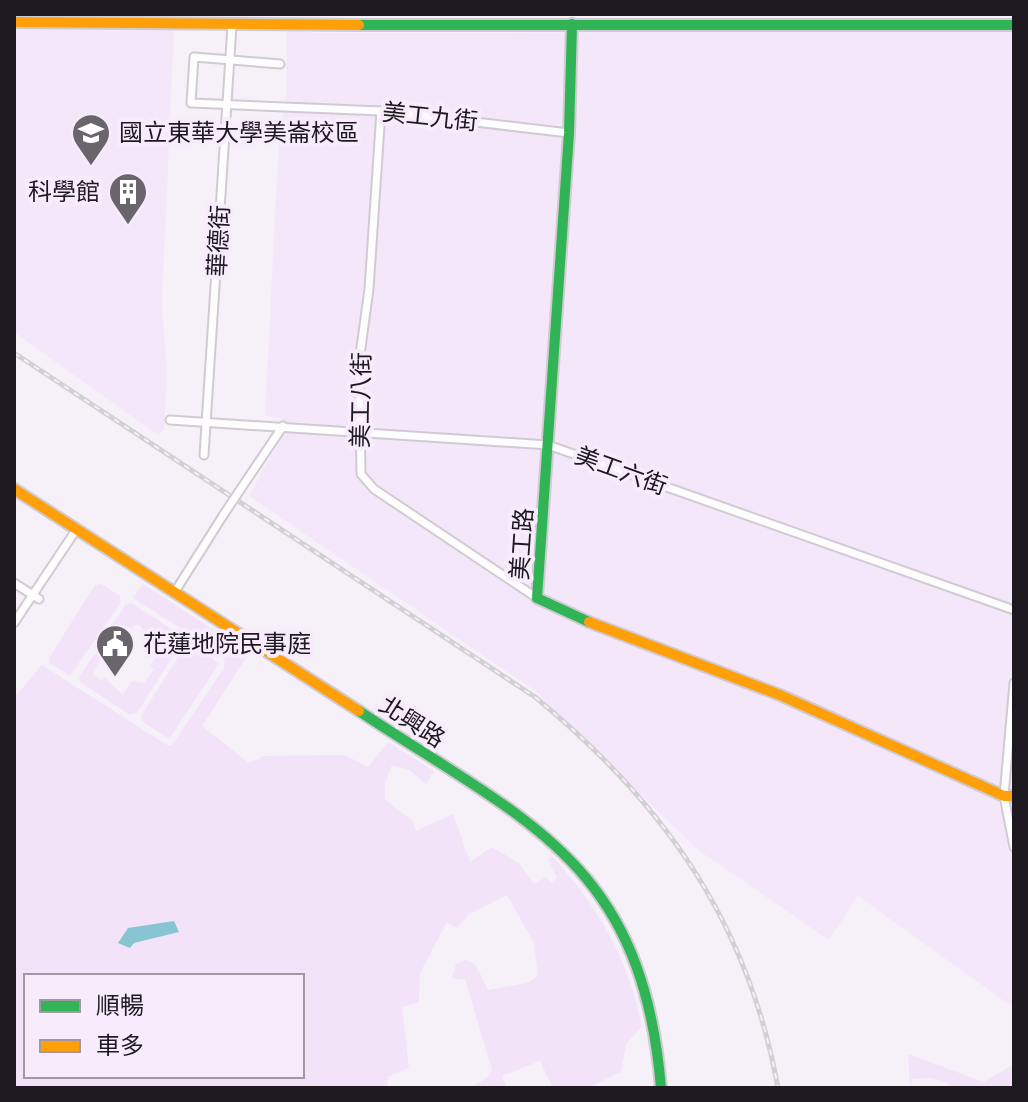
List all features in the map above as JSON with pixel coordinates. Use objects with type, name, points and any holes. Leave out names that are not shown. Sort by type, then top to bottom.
[{"type":"street","points":[[14,22],[232,26],[1014,25]]},
{"type":"street","name":"美工路","points":[[572,24],[569,133],[537,598],[558,610],[780,695],[1009,796]]},
{"type":"street","name":"華德街","points":[[204,455],[209,422],[232,26]]},
{"type":"street","name":"美工九街","points":[[231,59],[194,57],[191,103],[381,111],[569,133]]},
{"type":"street","points":[[231,59],[280,64]]},
{"type":"street","name":"美工八街","points":[[381,111],[369,289],[359,362],[361,474],[374,489],[537,598]]},
{"type":"street","name":"美工六街","points":[[170,420],[548,445],[1014,610]]},
{"type":"street","points":[[176,590],[283,426]]},
{"type":"street","name":"北興路","points":[[14,489],[176,590],[538,829],[564,851],[589,878],[627,942],[651,1006],[658,1042],[661,1088]]},
{"type":"street","points":[[14,623],[36,598],[76,530]]},
{"type":"street","points":[[14,583],[36,598]]},
{"type":"street","points":[[1014,683],[1009,796],[1014,847]]},
{"type":"shaded area","name":"國立東華大學美崙校區","points":[[14,27],[174,28],[162,303],[167,374],[164,429],[158,435],[14,332]]},
{"type":"shaded area","points":[[1014,29],[1014,1008],[858,896],[829,940],[698,850],[534,690],[249,496],[282,435],[281,418],[265,416],[279,138],[286,101],[287,30],[314,33],[504,33]]},
{"type":"shaded area","points":[[101,584],[120,596],[121,602],[70,676],[50,663],[49,658],[95,585]]},
{"type":"shaded area","points":[[143,584],[249,653],[202,726],[249,763],[265,756],[345,755],[368,767],[388,742],[434,771],[426,784],[409,770],[392,765],[385,784],[385,800],[413,821],[416,831],[453,814],[470,862],[492,847],[519,863],[534,884],[546,877],[551,883],[557,878],[548,859],[552,856],[597,914],[620,956],[636,1002],[642,1026],[626,1044],[621,1072],[588,1088],[553,1088],[540,1061],[502,1076],[507,1088],[469,1088],[487,1078],[492,1070],[465,979],[452,979],[456,964],[466,960],[476,965],[488,990],[527,983],[538,976],[534,943],[507,895],[469,914],[457,928],[447,922],[420,973],[419,1002],[402,1007],[409,1068],[388,1077],[387,1088],[14,1088],[14,698],[42,665],[167,745],[172,745],[224,668],[225,659],[133,598]]},
{"type":"shaded area","points":[[131,603],[181,635],[182,642],[137,713],[130,715],[80,682],[79,677],[94,655],[104,652],[93,674],[101,680],[104,677],[123,695],[132,681],[144,683],[154,669],[150,666],[157,654],[162,656],[170,644],[160,637],[152,649],[142,642],[149,635],[139,625],[134,625],[132,632],[131,628],[122,625],[113,637],[111,627],[125,605]]},
{"type":"shaded area","points":[[191,643],[219,664],[169,739],[142,721],[141,716],[186,645]]},
{"type":"shaded area","points":[[908,1054],[984,1082],[1014,1064],[1014,1088],[949,1088],[949,1084],[931,1078],[912,1079],[910,1088]]},
{"type":"water","points":[[174,921],[179,932],[134,943],[130,948],[118,943],[128,928]]},
{"type":"railway","points":[[14,353],[535,697],[581,737],[623,779],[661,824],[694,870],[722,919],[746,972],[764,1028],[778,1088]]},
{"type":"traffic: fast","points":[[572,24],[569,133],[537,598],[589,622]]},
{"type":"traffic: fast","points":[[359,25],[1014,25]]},
{"type":"traffic: fast","points":[[359,711],[524,820],[566,856],[602,898],[630,949],[650,1011],[661,1088]]},
{"type":"traffic: slow","points":[[14,22],[359,25]]},
{"type":"traffic: slow","points":[[14,489],[359,711]]},
{"type":"traffic: slow","points":[[589,622],[780,695],[1004,796],[1014,796]]},
{"type":"place","name":"國立東華大學美崙校區","points":[[91,167]]},
{"type":"place","name":"科學館","points":[[128,226]]},
{"type":"place","name":"花蓮地院民事庭","points":[[115,678]]}]
